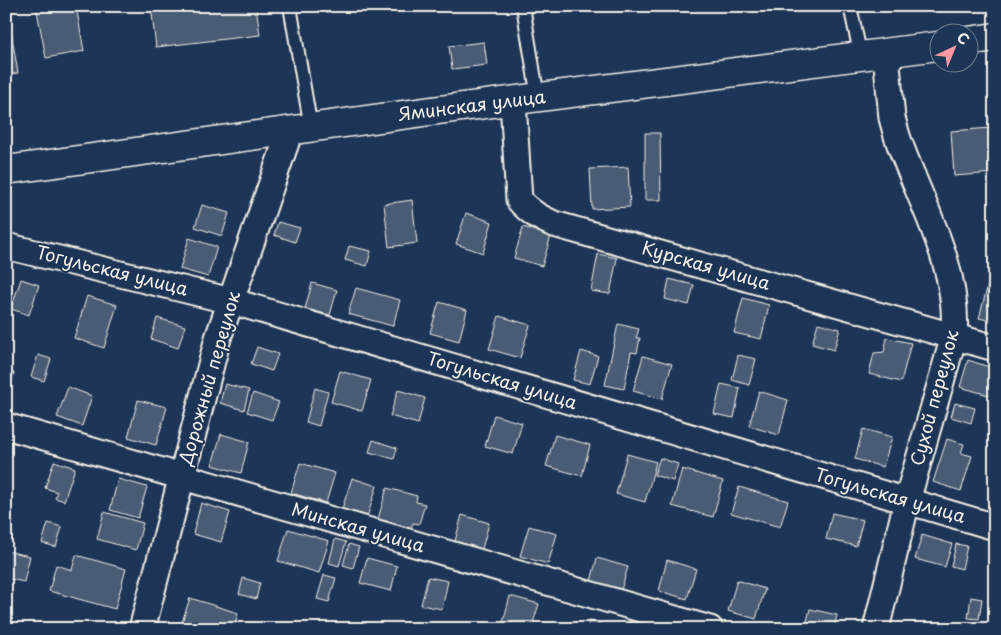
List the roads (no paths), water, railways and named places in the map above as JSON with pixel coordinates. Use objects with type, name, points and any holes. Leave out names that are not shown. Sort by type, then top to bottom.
[{"type":"main road","points":[[978,40],[995,38]]},
{"type":"main road","name":"Яминская улица","points":[[6,170],[928,47]]},
{"type":"street","name":"Сухой переулок","points":[[873,55],[903,156],[940,242],[952,291],[955,320],[954,336],[907,501],[876,629]]},
{"type":"street","name":"Курская улица","points":[[526,100],[519,200],[527,209],[540,218],[564,227],[995,348]]},
{"type":"street","name":"Дорожный переулок","points":[[142,629],[218,338],[231,301],[301,130]]},
{"type":"street","name":"Тогульская улица","points":[[6,246],[231,301],[995,527]]},
{"type":"street","name":"Минская улица","points":[[6,426],[710,629]]},
{"type":"lane","points":[[290,6],[301,130]]},
{"type":"lane","points":[[523,6],[526,100]]},
{"type":"lane","points":[[850,6],[873,55]]}]
